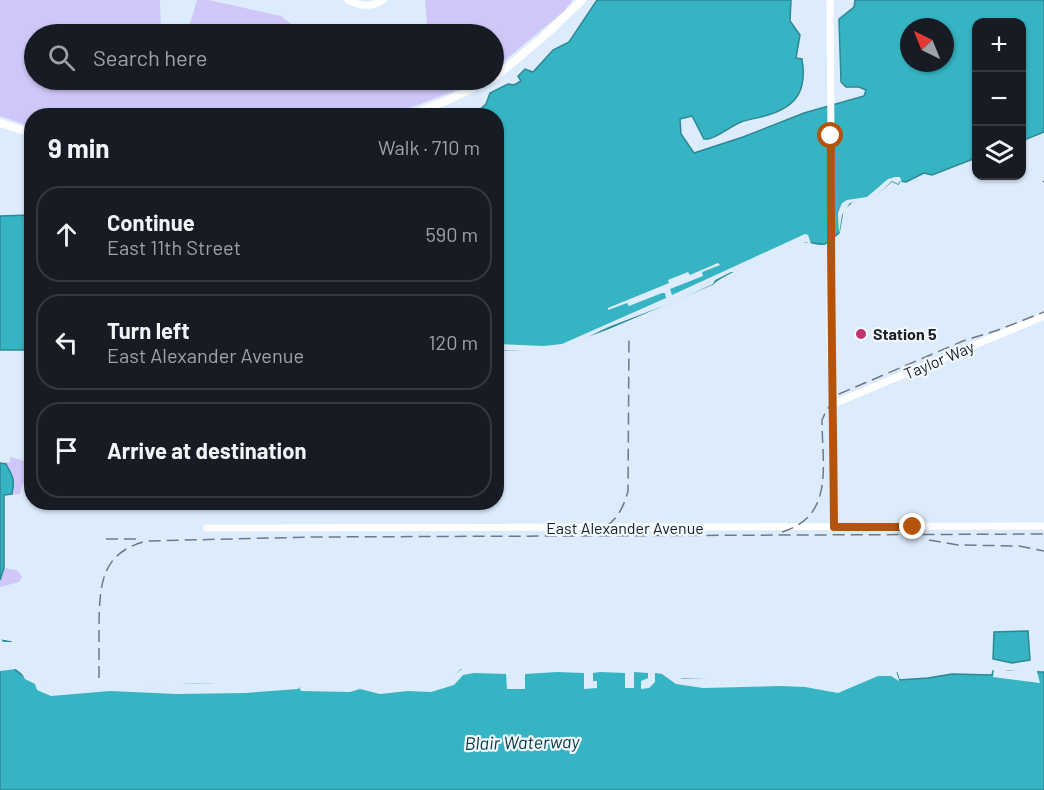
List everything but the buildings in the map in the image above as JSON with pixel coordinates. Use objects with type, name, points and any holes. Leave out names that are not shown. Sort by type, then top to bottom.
[{"type":"main road","points":[[504,69],[542,38],[582,0]]},
{"type":"main road","points":[[428,108],[469,90]]},
{"type":"main road","points":[[0,123],[24,130]]},
{"type":"street","points":[[348,0],[366,6],[383,0]]},
{"type":"street","points":[[830,0],[830,338],[834,527]]},
{"type":"street","name":"Taylor Way","points":[[833,404],[1044,316]]},
{"type":"street","name":"East Alexander Avenue","points":[[207,528],[1044,526]]},
{"type":"shaded area","points":[[0,0],[160,0],[161,24],[24,24],[24,90],[456,90],[409,108],[24,108],[24,125],[0,116]]},
{"type":"shaded area","points":[[197,0],[209,0],[281,16],[291,24],[190,24]]},
{"type":"shaded area","points":[[425,0],[573,0],[563,12],[504,61],[504,24],[427,24]]},
{"type":"shaded area","points":[[10,457],[24,461],[24,483],[20,494],[4,495],[4,568],[17,570],[22,577],[19,582],[0,587],[0,463],[10,462]]},
{"type":"water","points":[[597,0],[791,0],[790,21],[800,35],[796,58],[802,59],[803,70],[798,95],[787,107],[741,122],[708,139],[704,139],[692,116],[680,119],[681,134],[694,153],[804,113],[864,96],[866,90],[859,87],[846,87],[841,82],[839,19],[854,7],[855,0],[1044,0],[1044,132],[1026,139],[1026,18],[972,18],[972,160],[932,175],[924,173],[906,182],[900,181],[898,184],[892,181],[873,197],[852,202],[843,210],[839,233],[825,244],[802,242],[795,244],[740,268],[713,284],[607,329],[552,349],[504,350],[504,108],[482,108],[486,104],[490,93],[504,90],[504,86],[514,85],[521,81],[518,76],[525,69],[533,72],[553,50],[569,42]]},
{"type":"water","points":[[24,215],[24,350],[0,350],[0,216]]},
{"type":"water","points":[[0,463],[6,464],[12,475],[13,485],[12,494],[4,495],[4,568],[0,580]]},
{"type":"water","points":[[1028,631],[1030,660],[1012,663],[993,659],[994,632]]},
{"type":"water","name":"Blair Waterway","points":[[0,640],[11,642],[11,666],[26,678],[56,688],[127,683],[381,688],[449,683],[461,670],[657,667],[677,679],[831,683],[897,673],[899,680],[952,674],[992,675],[993,671],[1044,672],[1044,790],[0,790]]},
{"type":"pier","points":[[900,177],[902,183],[892,181],[874,198],[866,202],[850,203],[842,215],[839,234],[838,213],[842,203],[867,197],[888,179]]},
{"type":"pier","points":[[805,234],[808,235],[811,244],[806,242],[736,272],[731,272],[715,280],[713,284],[674,302],[608,327],[558,352],[504,350],[504,344],[544,346],[562,344],[666,298],[665,293],[629,306],[627,303],[608,310],[608,308],[669,283],[668,280],[688,272],[690,275],[718,263],[720,265],[702,272],[703,276],[670,289],[672,295]]},
{"type":"pier","points":[[0,637],[3,642],[14,642],[14,664],[38,681],[56,685],[119,681],[210,684],[343,679],[373,681],[381,685],[401,685],[410,681],[449,680],[463,668],[486,665],[648,664],[664,666],[682,679],[813,678],[831,680],[896,671],[899,681],[891,676],[878,676],[838,693],[805,687],[780,686],[703,688],[676,684],[662,674],[655,673],[655,682],[649,688],[641,689],[641,681],[648,678],[648,673],[634,672],[634,688],[625,688],[625,673],[600,672],[593,673],[593,681],[597,681],[597,688],[584,689],[584,673],[557,672],[525,674],[525,689],[507,689],[506,674],[474,673],[463,675],[454,685],[431,692],[408,691],[380,694],[360,689],[350,692],[301,691],[299,687],[298,689],[245,693],[177,694],[110,691],[51,696],[37,690],[35,684],[25,679],[16,669],[0,671]]},
{"type":"pier","points":[[994,668],[1009,671],[1036,668],[1040,683],[993,677]]},
{"type":"railway","points":[[782,532],[799,524],[811,514],[818,501],[823,471],[822,420],[839,394],[963,341],[1044,312]]},
{"type":"railway","points":[[590,532],[605,527],[615,518],[620,512],[628,491],[629,336]]},
{"type":"railway","points":[[99,678],[100,608],[106,571],[120,553],[146,541],[314,537],[1044,534]]},
{"type":"railway","points":[[106,539],[141,539]]},
{"type":"railway","points":[[929,540],[958,545],[1019,546],[1044,551]]},
{"type":"place","name":"Station 5","points":[[861,334]]},
{"type":"route","points":[[831,136],[830,338],[834,527],[913,527]]}]
